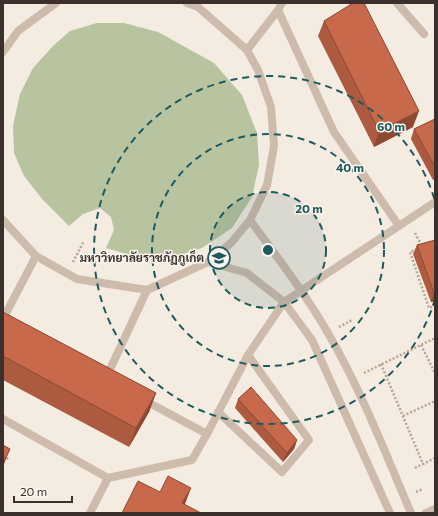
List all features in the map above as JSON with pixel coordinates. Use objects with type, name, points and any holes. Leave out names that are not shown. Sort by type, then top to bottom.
[{"type":"lane","points":[[3,52],[18,31],[56,3]]},
{"type":"lane","points":[[3,220],[36,256],[77,279],[147,290],[208,262],[231,243],[250,220],[267,185],[274,146],[271,107],[258,70],[247,50],[198,7],[188,3]]},
{"type":"lane","points":[[397,3],[424,34]]},
{"type":"lane","points":[[247,50],[280,7],[334,132],[398,226]]},
{"type":"lane","points":[[3,419],[108,478],[192,460],[248,356],[284,302],[435,202]]},
{"type":"lane","points":[[250,220],[302,290],[328,333],[353,379],[411,513]]},
{"type":"lane","points":[[3,319],[36,256]]},
{"type":"lane","points":[[208,262],[246,273],[284,302],[312,340],[390,513]]},
{"type":"lane","points":[[96,374],[109,380],[147,290]]},
{"type":"lane","points":[[218,412],[282,472],[309,440],[248,356]]},
{"type":"lane","points":[[132,393],[207,434]]},
{"type":"lane","points":[[90,513],[108,478]]},
{"type":"lane","points":[[426,513],[435,509]]},
{"type":"path","points":[[415,233],[425,252]]},
{"type":"path","points":[[424,248],[410,252],[429,308],[435,306]]},
{"type":"path","points":[[353,379],[435,338]]},
{"type":"path","points":[[421,345],[435,373]]},
{"type":"path","points":[[381,364],[423,464]]},
{"type":"path","points":[[403,416],[435,401]]},
{"type":"path","points":[[3,456],[10,460]]},
{"type":"path","points":[[415,468],[435,458]]},
{"type":"green space","points":[[97,23],[124,23],[158,32],[214,63],[242,95],[257,133],[259,165],[252,197],[232,228],[202,248],[171,258],[140,258],[106,248],[114,230],[111,217],[100,208],[83,214],[69,226],[43,200],[24,176],[14,153],[13,126],[20,94],[33,68],[53,46],[70,31]]},
{"type":"building","points":[[353,3],[364,3],[419,111],[379,131],[324,21]]},
{"type":"building","points":[[435,119],[435,167],[414,129]]},
{"type":"building","points":[[435,240],[435,293],[434,293],[417,245]]},
{"type":"building","points":[[3,312],[156,393],[136,428],[3,356]]},
{"type":"building","points":[[251,387],[297,440],[287,453],[238,399]]},
{"type":"building","points":[[3,445],[10,449],[3,463]]},
{"type":"building","points":[[168,476],[191,488],[182,503],[201,513],[122,513],[138,481],[160,492]]},
{"type":"place","name":"มหาวิทยาลัยราชภัฏภูเก็ต","points":[[219,258]]}]
